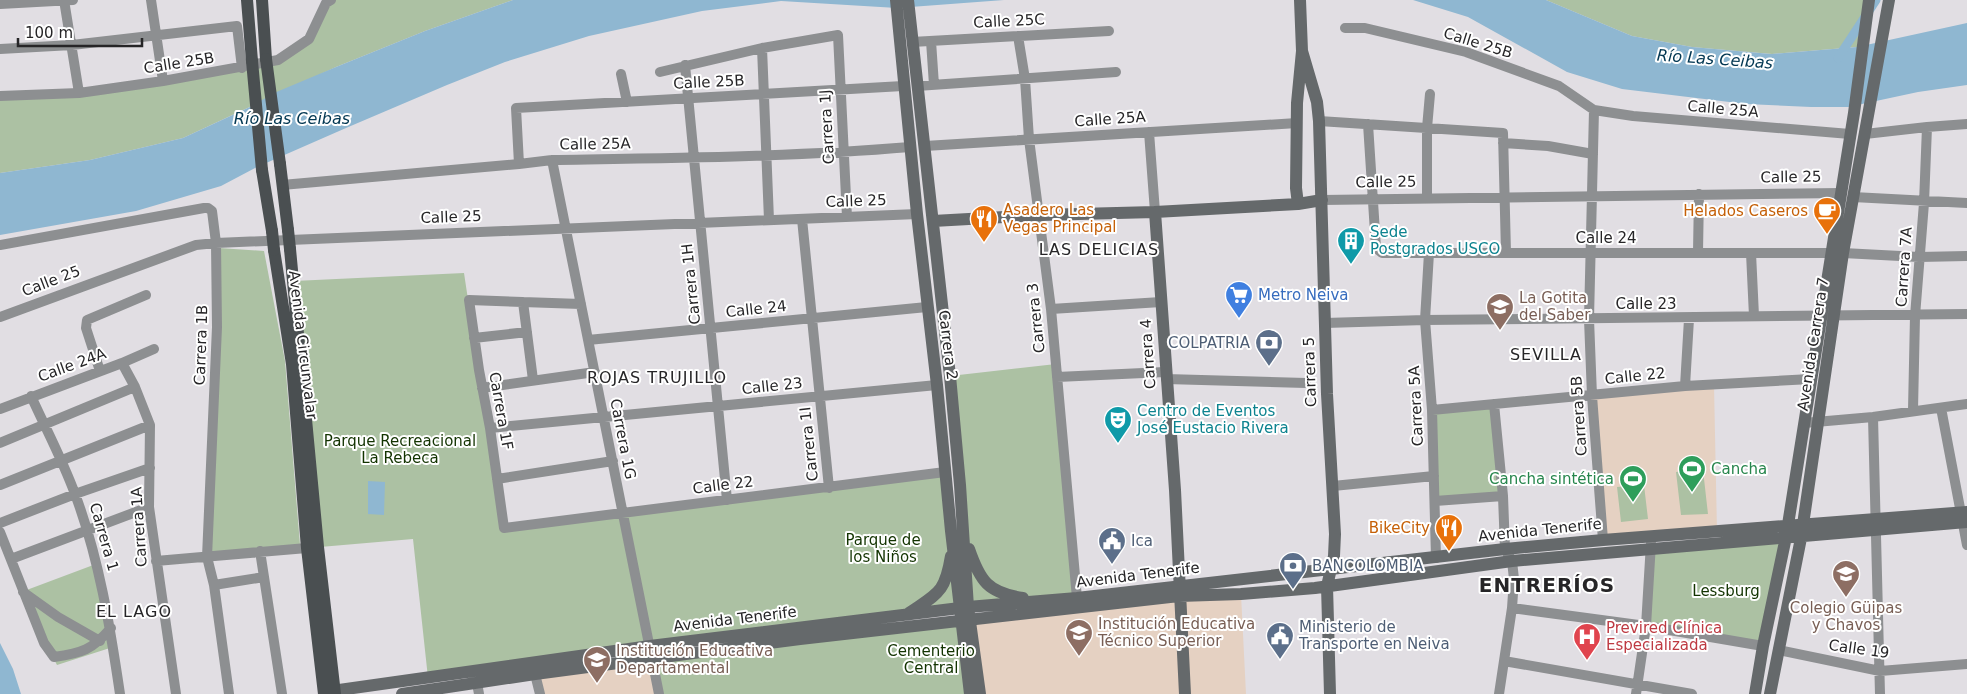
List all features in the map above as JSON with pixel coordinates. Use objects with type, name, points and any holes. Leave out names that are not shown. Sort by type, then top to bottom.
[{"type":"main road","name":"Avenida Circunvalar","points":[[247,0],[247,64],[292,364],[306,548],[327,693]]},
{"type":"main road","name":"Avenida Circunvalar","points":[[262,0],[266,59],[290,249],[318,547],[327,693]]},
{"type":"main road","name":"Carrera 2","points":[[896,0],[907,36],[917,86],[950,376],[957,532],[970,694]]},
{"type":"main road","name":"Carrera 2","points":[[908,0],[903,86],[945,472],[957,532]]},
{"type":"main road","name":"Carrera 5","points":[[1298,204],[1296,188],[1297,123],[1302,51],[1300,0]]},
{"type":"main road","name":"Avenida Carrera 7","points":[[1847,195],[1850,134],[1869,0]]},
{"type":"main road","name":"Avenida Carrera 7","points":[[1755,694],[1786,532],[1821,315],[1837,253],[1847,195],[1870,114],[1889,0]]},
{"type":"main road","name":"Carrera 5","points":[[1302,51],[1317,102],[1319,121],[1327,394],[1333,486],[1334,556],[1327,586],[1330,694]]},
{"type":"main road","points":[[1298,103],[1301,98],[1307,95],[1313,97],[1317,102]]},
{"type":"main road","name":"Calle 25","points":[[933,221],[1040,215],[1155,212],[1298,204],[1322,200]]},
{"type":"main road","name":"Carrera 4","points":[[1155,212],[1175,490],[1185,694]]},
{"type":"main road","name":"Avenida Carrera 7","points":[[1770,694],[1802,532],[1834,315],[1837,253]]},
{"type":"main road","name":"Avenida Tenerife","points":[[402,694],[478,688],[535,674],[651,652],[905,615],[965,614],[1043,601],[1179,591],[1241,594],[1327,586],[1651,543],[1965,517]]},
{"type":"main road","points":[[957,532],[981,578],[993,589],[1008,596],[1043,601]]},
{"type":"main road","points":[[905,615],[935,596],[942,587],[948,572],[957,532]]},
{"type":"main road","name":"Avenida Tenerife","points":[[327,693],[965,614],[1179,591],[1505,549],[1603,540],[1651,543]]},
{"type":"main road","name":"Carrera 2","points":[[965,614],[980,694]]},
{"type":"street","points":[[151,0],[163,81]]},
{"type":"street","points":[[0,4],[67,1],[79,93]]},
{"type":"street","name":"Calle 25B","points":[[0,96],[79,93],[163,81],[247,64],[278,60],[309,39],[328,1]]},
{"type":"street","points":[[0,49],[72,45],[237,26],[247,64]]},
{"type":"street","name":"Calle 25B","points":[[1345,28],[1365,28],[1466,52],[1559,86],[1594,110]]},
{"type":"street","name":"Calle 25C","points":[[907,36],[931,41],[1109,31]]},
{"type":"street","name":"Carrera 1J","points":[[762,48],[838,35],[847,217]]},
{"type":"street","name":"Carrera 3","points":[[1018,36],[1025,78],[1029,140],[1051,309],[1077,598]]},
{"type":"street","points":[[931,41],[934,85]]},
{"type":"street","points":[[660,72],[762,48],[769,220]]},
{"type":"street","name":"Carrera 1H","points":[[685,66],[727,500]]},
{"type":"street","points":[[917,86],[1116,72]]},
{"type":"street","points":[[621,74],[627,102]]},
{"type":"street","name":"Calle 25B","points":[[519,164],[516,108],[903,86]]},
{"type":"street","points":[[1427,198],[1427,128],[1430,94]]},
{"type":"street","name":"Calle 25A","points":[[1594,110],[1634,116],[1850,134]]},
{"type":"street","name":"Carrera 5B","points":[[1594,110],[1589,319],[1592,396],[1603,540]]},
{"type":"street","points":[[1319,121],[1427,128],[1503,138],[1593,154]]},
{"type":"street","name":"Calle 25A","points":[[925,146],[1297,123]]},
{"type":"street","points":[[1368,124],[1374,199]]},
{"type":"street","points":[[1865,134],[1967,124]]},
{"type":"street","name":"Carrera 7A","points":[[1913,410],[1915,316],[1924,202],[1927,127]]},
{"type":"street","name":"Carrera 4","points":[[1148,132],[1155,212]]},
{"type":"street","points":[[1503,138],[1506,253]]},
{"type":"street","name":"Calle 25A","points":[[282,185],[552,160],[766,156],[910,147]]},
{"type":"street","name":"Carrera 1G","points":[[552,160],[659,694]]},
{"type":"street","points":[[1698,252],[1699,194]]},
{"type":"street","name":"Calle 25","points":[[1322,200],[1699,194],[1847,195],[1924,202],[1967,203]]},
{"type":"street","name":"Calle 24","points":[[1374,199],[1376,248],[1382,253],[1698,252],[1837,253],[1919,257],[1967,256]]},
{"type":"street","name":"Carrera 1B","points":[[0,244],[204,208],[212,211],[216,243],[217,327],[207,557],[214,585],[229,694]]},
{"type":"street","name":"Calle 25","points":[[0,318],[196,245],[917,214]]},
{"type":"street","name":"Carrera 1I","points":[[802,219],[829,488]]},
{"type":"street","name":"Carrera 5A","points":[[1429,253],[1425,320],[1432,410],[1436,558]]},
{"type":"street","points":[[1750,253],[1754,316]]},
{"type":"street","points":[[100,371],[86,328],[87,320],[146,295]]},
{"type":"street","name":"Carrera 1F","points":[[504,528],[469,300],[523,302]]},
{"type":"street","points":[[534,380],[523,302],[581,304]]},
{"type":"street","points":[[1051,309],[1161,302]]},
{"type":"street","name":"Calle 24","points":[[588,340],[927,307]]},
{"type":"street","name":"Calle 23","points":[[1325,324],[1425,320],[1689,319],[1754,316],[1915,316],[1967,314]]},
{"type":"street","points":[[1685,386],[1689,319]]},
{"type":"street","points":[[474,338],[527,332]]},
{"type":"street","name":"Calle 24A","points":[[0,409],[154,349]]},
{"type":"street","name":"Carrera 1A","points":[[122,363],[135,387],[150,425],[149,507],[176,694]]},
{"type":"street","points":[[482,388],[595,372]]},
{"type":"street","points":[[1057,377],[1166,376],[1306,383]]},
{"type":"street","name":"Calle 22","points":[[1432,410],[1685,386],[1811,379]]},
{"type":"street","name":"Calle 23","points":[[490,428],[937,385]]},
{"type":"street","points":[[0,443],[135,387]]},
{"type":"street","name":"Carrera 1","points":[[32,396],[75,494],[97,564],[111,628],[120,694]]},
{"type":"street","points":[[1494,404],[1503,496],[1505,549],[1512,561],[1514,579],[1512,608],[1499,694]]},
{"type":"street","points":[[1804,423],[1873,417],[1967,404]]},
{"type":"street","points":[[1941,408],[1965,517],[1967,545]]},
{"type":"street","points":[[1873,417],[1880,694]]},
{"type":"street","points":[[0,485],[150,425]]},
{"type":"street","points":[[497,479],[613,461]]},
{"type":"street","points":[[0,523],[150,468]]},
{"type":"street","name":"Calle 22","points":[[504,528],[945,472]]},
{"type":"street","points":[[1333,486],[1434,476]]},
{"type":"street","points":[[1435,501],[1503,496]]},
{"type":"street","points":[[11,559],[87,532],[149,507]]},
{"type":"street","points":[[0,532],[44,643],[54,657],[80,653],[100,641],[111,628]]},
{"type":"street","points":[[1637,690],[1646,626],[1651,543]]},
{"type":"street","points":[[156,561],[306,548]]},
{"type":"street","points":[[260,551],[282,694]]},
{"type":"street","points":[[214,585],[264,577]]},
{"type":"street","points":[[22,591],[58,617],[100,641]]},
{"type":"street","points":[[1512,608],[1646,626],[1763,646]]},
{"type":"street","name":"Calle 19","points":[[1778,650],[1880,671],[1967,664]]},
{"type":"street","points":[[1504,661],[1637,690],[1692,694]]},
{"type":"street","points":[[535,674],[540,694]]},
{"type":"shaded area","points":[[1714,385],[1717,532],[1603,540],[1592,396]]},
{"type":"shaded area","points":[[1241,594],[1246,694],[1189,694],[1185,599]]},
{"type":"shaded area","name":"Institución Educativa Técnico Superior","points":[[1179,596],[1185,694],[981,694],[971,620]]},
{"type":"shaded area","name":"Institución Educativa Departamental","points":[[651,659],[658,694],[541,694],[536,674]]},
{"type":"green space","points":[[331,0],[513,0],[425,31],[336,67],[183,138],[90,160],[0,173],[0,96],[79,92],[265,64],[309,39]]},
{"type":"green space","points":[[1546,0],[1864,0],[1857,47],[1772,54],[1692,47],[1632,36]]},
{"type":"green space","name":"Parque Recreacional La Rebeca","points":[[219,248],[264,251],[285,361],[300,545],[209,555]]},
{"type":"green space","name":"Parque Recreacional La Rebeca","points":[[464,273],[503,532],[945,472],[961,608],[428,678],[413,539],[320,547],[294,281]]},
{"type":"green space","points":[[1056,364],[1077,598],[968,607],[950,376]]},
{"type":"green space","points":[[1494,404],[1503,496],[1435,501],[1432,410]]},
{"type":"green space","name":"Cancha","points":[[1703,470],[1708,514],[1681,515],[1676,472]]},
{"type":"green space","name":"Cancha sintética","points":[[1644,485],[1648,519],[1621,522],[1617,487]]},
{"type":"green space","name":"Lessburg","points":[[1786,537],[1763,646],[1646,626],[1651,549]]},
{"type":"green space","points":[[96,564],[113,647],[57,665],[45,642],[24,591]]},
{"type":"green space","name":"Cementerio Central","points":[[962,621],[971,694],[659,694],[651,659]]},
{"type":"water","name":"Río Las Ceibas","points":[[513,0],[1004,0],[897,8],[781,1],[702,11],[589,36],[505,62],[447,85],[257,167],[221,186],[136,211],[0,235],[0,173],[90,160],[183,138],[252,106],[274,93],[336,67],[425,31]]},
{"type":"water","name":"Río Las Ceibas","points":[[1413,0],[1546,0],[1632,36],[1692,47],[1771,54],[1857,47],[1967,23],[1967,85],[1918,92],[1848,107],[1746,104],[1622,89],[1567,72],[1468,17]]},
{"type":"water","points":[[368,481],[385,482],[384,515],[368,514]]},
{"type":"water","points":[[0,643],[13,669],[21,694],[0,694]]},
{"type":"waterway","points":[[1838,58],[1876,0]]},
{"type":"place","name":"Helados Caseros","points":[[1827,235]]},
{"type":"place","name":"Asadero Las Vegas Principal","points":[[984,243]]},
{"type":"place","name":"Sede Postgrados USCO","points":[[1351,265]]},
{"type":"place","name":"Metro Neiva","points":[[1239,319]]},
{"type":"place","name":"La Gotita del Saber","points":[[1500,331]]},
{"type":"place","name":"COLPATRIA","points":[[1269,367]]},
{"type":"place","name":"Centro de Eventos José Eustacio Rivera","points":[[1118,444]]},
{"type":"place","name":"Cancha","points":[[1692,493]]},
{"type":"place","name":"Cancha sintética","points":[[1633,503]]},
{"type":"place","name":"BikeCity","points":[[1449,552]]},
{"type":"place","name":"Ica","points":[[1112,565]]},
{"type":"place","name":"BANCOLOMBIA","points":[[1293,590]]},
{"type":"place","name":"Colegio Güipas y Chavos","points":[[1846,598]]},
{"type":"place","name":"Institución Educativa Técnico Superior","points":[[1079,657]]},
{"type":"place","name":"Ministerio de Transporte en Neiva","points":[[1280,660]]},
{"type":"place","name":"Previred Clínica Especializada","points":[[1587,661]]},
{"type":"place","name":"Institución Educativa Departamental","points":[[597,684]]},
{"type":"district","name":"LAS DELICIAS","points":[[1099,249]]},
{"type":"district","name":"SEVILLA","points":[[1546,354]]},
{"type":"district","name":"ROJAS TRUJILLO","points":[[657,377]]},
{"type":"district","name":"ENTRERÍOS","points":[[1547,585]]},
{"type":"district","name":"EL LAGO","points":[[134,611]]},
{"type":"park label","name":"Parque de los Niños","points":[[883,548]]}]
